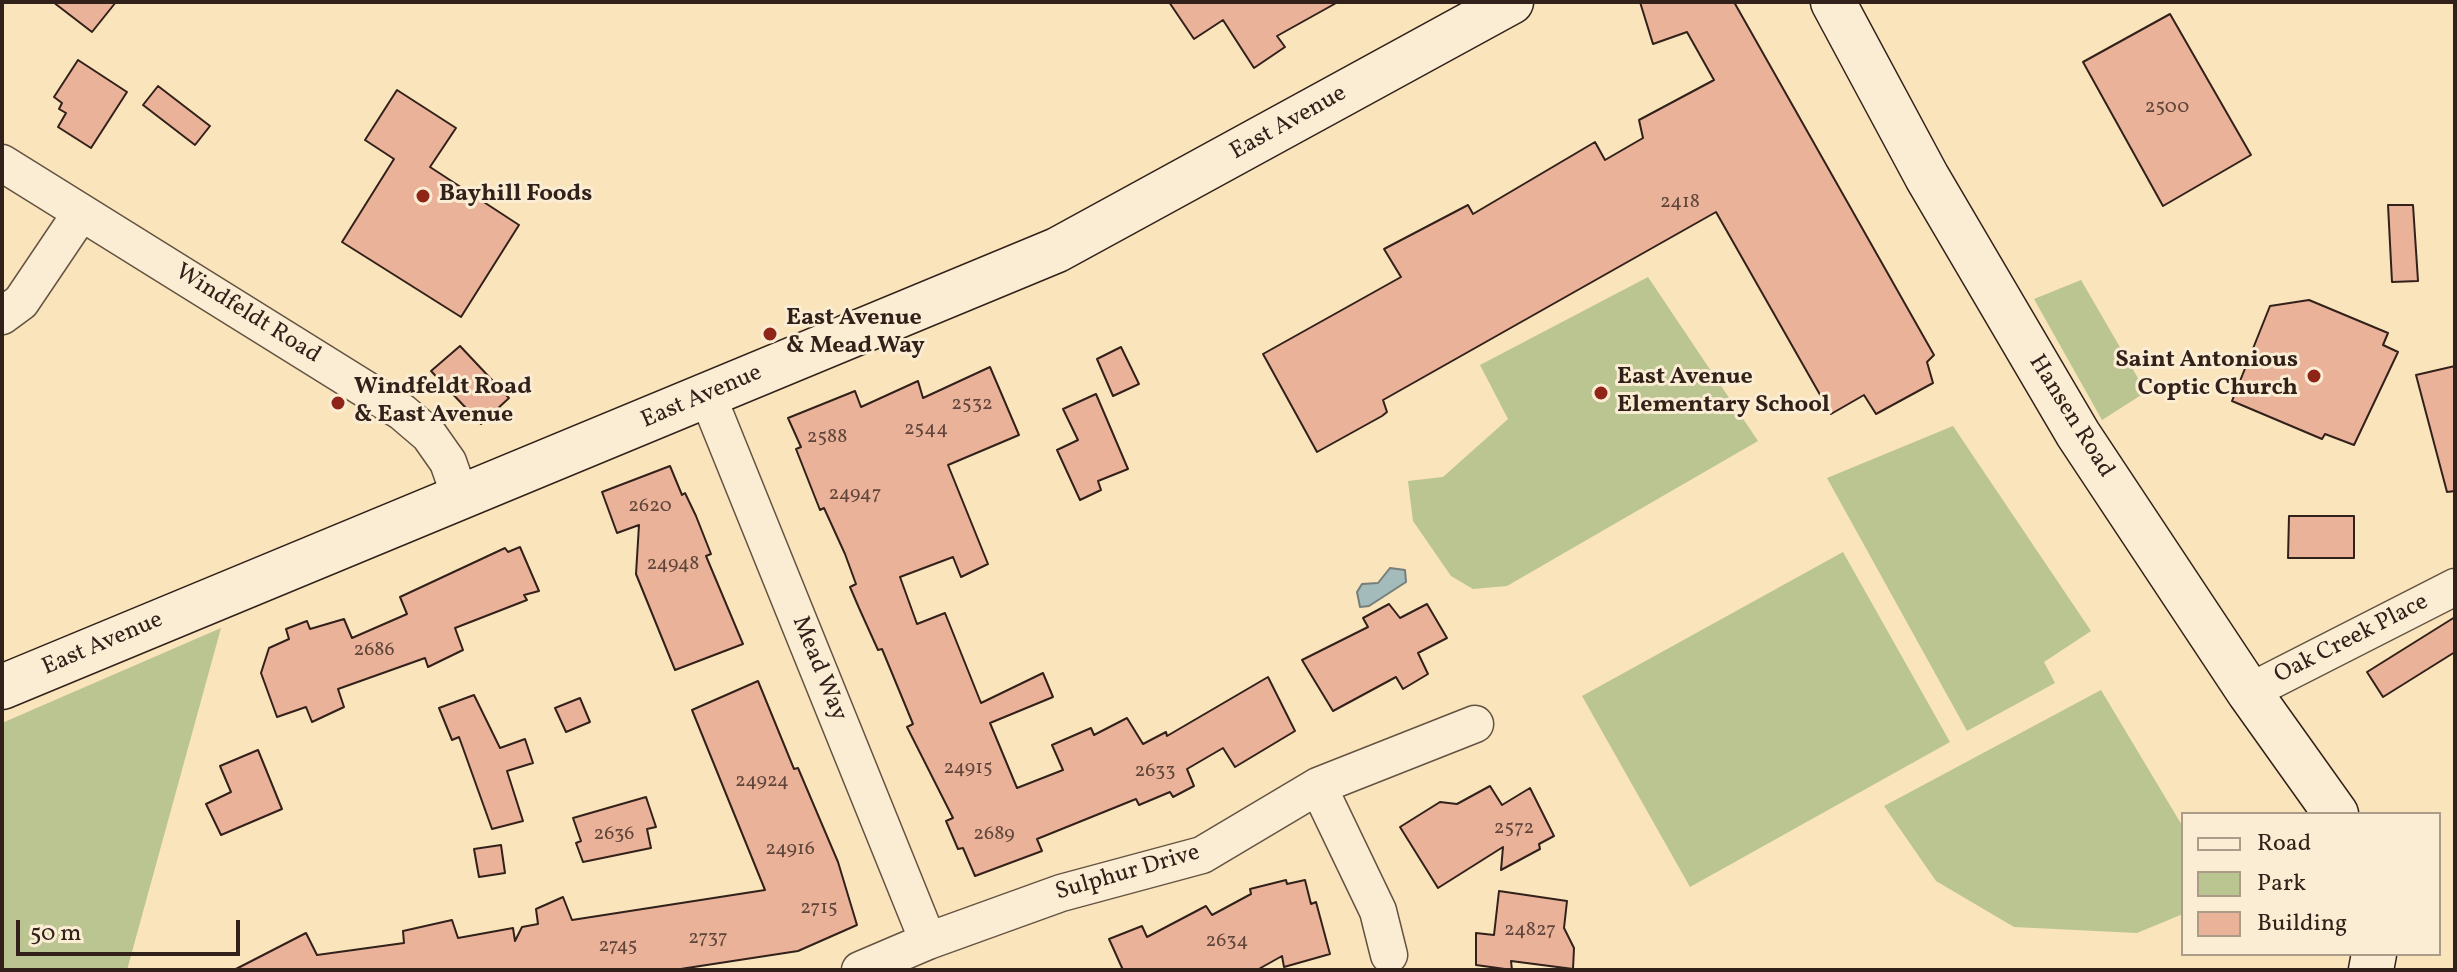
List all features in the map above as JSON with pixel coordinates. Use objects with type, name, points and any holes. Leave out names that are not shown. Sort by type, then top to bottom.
[{"type":"street","name":"East Avenue","points":[[2,687],[1057,250],[1511,2]]},
{"type":"street","name":"Hansen Road","points":[[1833,2],[1927,177],[2078,434],[2249,692],[2335,812]]},
{"type":"street","name":"Windfeldt Road","points":[[2,163],[402,412],[429,435],[443,455],[460,496]]},
{"type":"street","points":[[2,316],[21,302],[81,213]]},
{"type":"street","name":"Mead Way","points":[[708,397],[928,941]]},
{"type":"street","name":"Oak Creek Place","points":[[2249,692],[2455,587]]},
{"type":"street","name":"Sulphur Drive","points":[[860,970],[928,941],[1061,893],[1202,855],[1318,786],[1475,724]]},
{"type":"street","points":[[1318,786],[1378,911],[1389,955]]},
{"type":"green space","points":[[1648,277],[1758,441],[1507,586],[1473,589],[1451,576],[1413,521],[1408,481],[1443,477],[1508,419],[1480,365]]},
{"type":"green space","points":[[2081,280],[2146,392],[2102,420],[2034,299]]},
{"type":"green space","points":[[1953,426],[2091,631],[2044,662],[2055,683],[1967,731],[1827,478]]},
{"type":"green space","points":[[1843,552],[1950,742],[1690,887],[1582,696]]},
{"type":"green space","points":[[221,628],[127,970],[2,970],[2,723]]},
{"type":"green space","points":[[2101,690],[2181,824],[2181,915],[2137,933],[2014,927],[1936,881],[1884,806]]},
{"type":"water","points":[[1390,568],[1405,570],[1406,582],[1369,606],[1360,607],[1357,592],[1362,584],[1378,583]]},
{"type":"building","points":[[53,2],[116,2],[92,32]]},
{"type":"building","points":[[1169,2],[1338,2],[1277,36],[1285,47],[1254,68],[1223,20],[1194,39]]},
{"type":"building","points":[[1640,2],[1734,2],[1934,355],[1927,362],[1933,383],[1876,414],[1864,395],[1831,414],[1716,212],[1383,400],[1387,412],[1382,416],[1317,452],[1263,354],[1401,277],[1384,249],[1468,205],[1473,214],[1595,142],[1605,160],[1643,138],[1639,120],[1714,80],[1687,32],[1653,44]]},
{"type":"building","points":[[2170,14],[2251,155],[2163,206],[2083,62]]},
{"type":"building","points":[[78,60],[127,92],[91,148],[58,127],[66,113],[59,109],[62,103],[54,97]]},
{"type":"building","points":[[158,86],[210,126],[195,145],[143,105]]},
{"type":"building","name":"Bayhill Foods","points":[[397,90],[456,128],[430,167],[519,225],[461,317],[342,242],[394,159],[365,140]]},
{"type":"building","points":[[2388,205],[2413,205],[2418,281],[2392,282]]},
{"type":"building","name":"Saint Antonious Coptic Church","points":[[2309,300],[2388,333],[2383,345],[2398,352],[2354,445],[2325,434],[2322,439],[2232,401],[2270,306]]},
{"type":"building","points":[[460,346],[509,398],[481,424],[431,371]]},
{"type":"building","points":[[1121,347],[1139,384],[1113,396],[1097,359]]},
{"type":"building","points":[[2455,366],[2455,491],[2447,492],[2416,375]]},
{"type":"building","points":[[990,367],[1019,435],[948,465],[988,564],[961,577],[953,557],[900,577],[917,624],[945,613],[981,703],[1043,673],[1053,697],[990,723],[1017,788],[1063,770],[1052,745],[1091,728],[1094,735],[1127,718],[1143,744],[1166,732],[1167,736],[1268,677],[1295,731],[1235,767],[1223,748],[1187,769],[1194,786],[1173,797],[1170,792],[1139,805],[1136,799],[1037,839],[1042,851],[975,876],[963,848],[958,849],[946,821],[953,818],[907,727],[913,724],[882,649],[878,650],[850,587],[856,584],[845,554],[824,508],[820,510],[796,449],[801,447],[788,418],[855,391],[861,407],[918,381],[923,398]]},
{"type":"building","points":[[1096,394],[1128,469],[1098,481],[1101,490],[1080,500],[1057,450],[1078,440],[1063,409]]},
{"type":"building","points":[[670,466],[682,495],[685,493],[696,516],[711,554],[706,556],[743,644],[675,670],[636,574],[639,525],[617,533],[602,492]]},
{"type":"building","points":[[2289,516],[2354,516],[2354,558],[2288,558]]},
{"type":"building","points":[[520,547],[539,591],[524,595],[527,600],[455,628],[463,650],[428,667],[425,658],[338,689],[344,707],[312,722],[306,707],[277,717],[261,673],[269,648],[289,639],[286,629],[307,621],[310,629],[344,619],[352,638],[407,614],[400,597],[505,548],[508,552]]},
{"type":"building","points":[[1389,604],[1400,618],[1427,604],[1447,638],[1418,653],[1428,674],[1403,689],[1396,677],[1333,711],[1302,660],[1368,627],[1363,618]]},
{"type":"building","points":[[2455,617],[2455,652],[2383,697],[2367,672]]},
{"type":"building","points":[[758,681],[794,769],[798,768],[838,862],[857,925],[798,951],[674,970],[234,970],[306,933],[317,955],[404,943],[403,931],[452,920],[458,938],[513,928],[515,941],[522,927],[538,924],[536,909],[563,897],[572,920],[765,890],[692,710]]},
{"type":"building","points":[[474,695],[500,748],[525,739],[533,763],[507,771],[523,821],[492,829],[459,737],[452,740],[439,708]]},
{"type":"building","points":[[580,698],[590,722],[566,732],[555,708]]},
{"type":"building","points":[[258,750],[282,809],[221,835],[206,804],[231,792],[220,766]]},
{"type":"building","points":[[1490,786],[1502,805],[1530,788],[1554,836],[1539,844],[1540,849],[1501,870],[1503,847],[1438,888],[1400,827],[1440,802],[1457,804]]},
{"type":"building","points":[[646,797],[656,827],[647,829],[651,848],[583,862],[576,843],[581,841],[573,818]]},
{"type":"building","points":[[501,845],[505,873],[479,877],[474,849]]},
{"type":"building","points":[[1286,880],[1287,884],[1305,880],[1311,904],[1316,902],[1330,954],[1284,967],[1282,956],[1257,970],[1123,970],[1109,939],[1142,926],[1147,937],[1206,906],[1212,915],[1251,894],[1250,889]]},
{"type":"building","points":[[1499,891],[1567,901],[1564,928],[1574,948],[1573,969],[1511,961],[1512,970],[1476,965],[1476,933],[1494,935]]},
{"type":"place","name":"Bayhill Foods","points":[[423,196]]},
{"type":"place","name":"East Avenue & Mead Way","points":[[770,334]]},
{"type":"place","name":"Saint Antonious Coptic Church","points":[[2314,376]]},
{"type":"place","name":"East Avenue Elementary School","points":[[1601,393]]},
{"type":"place","name":"Windfeldt Road & East Avenue","points":[[338,403]]}]
